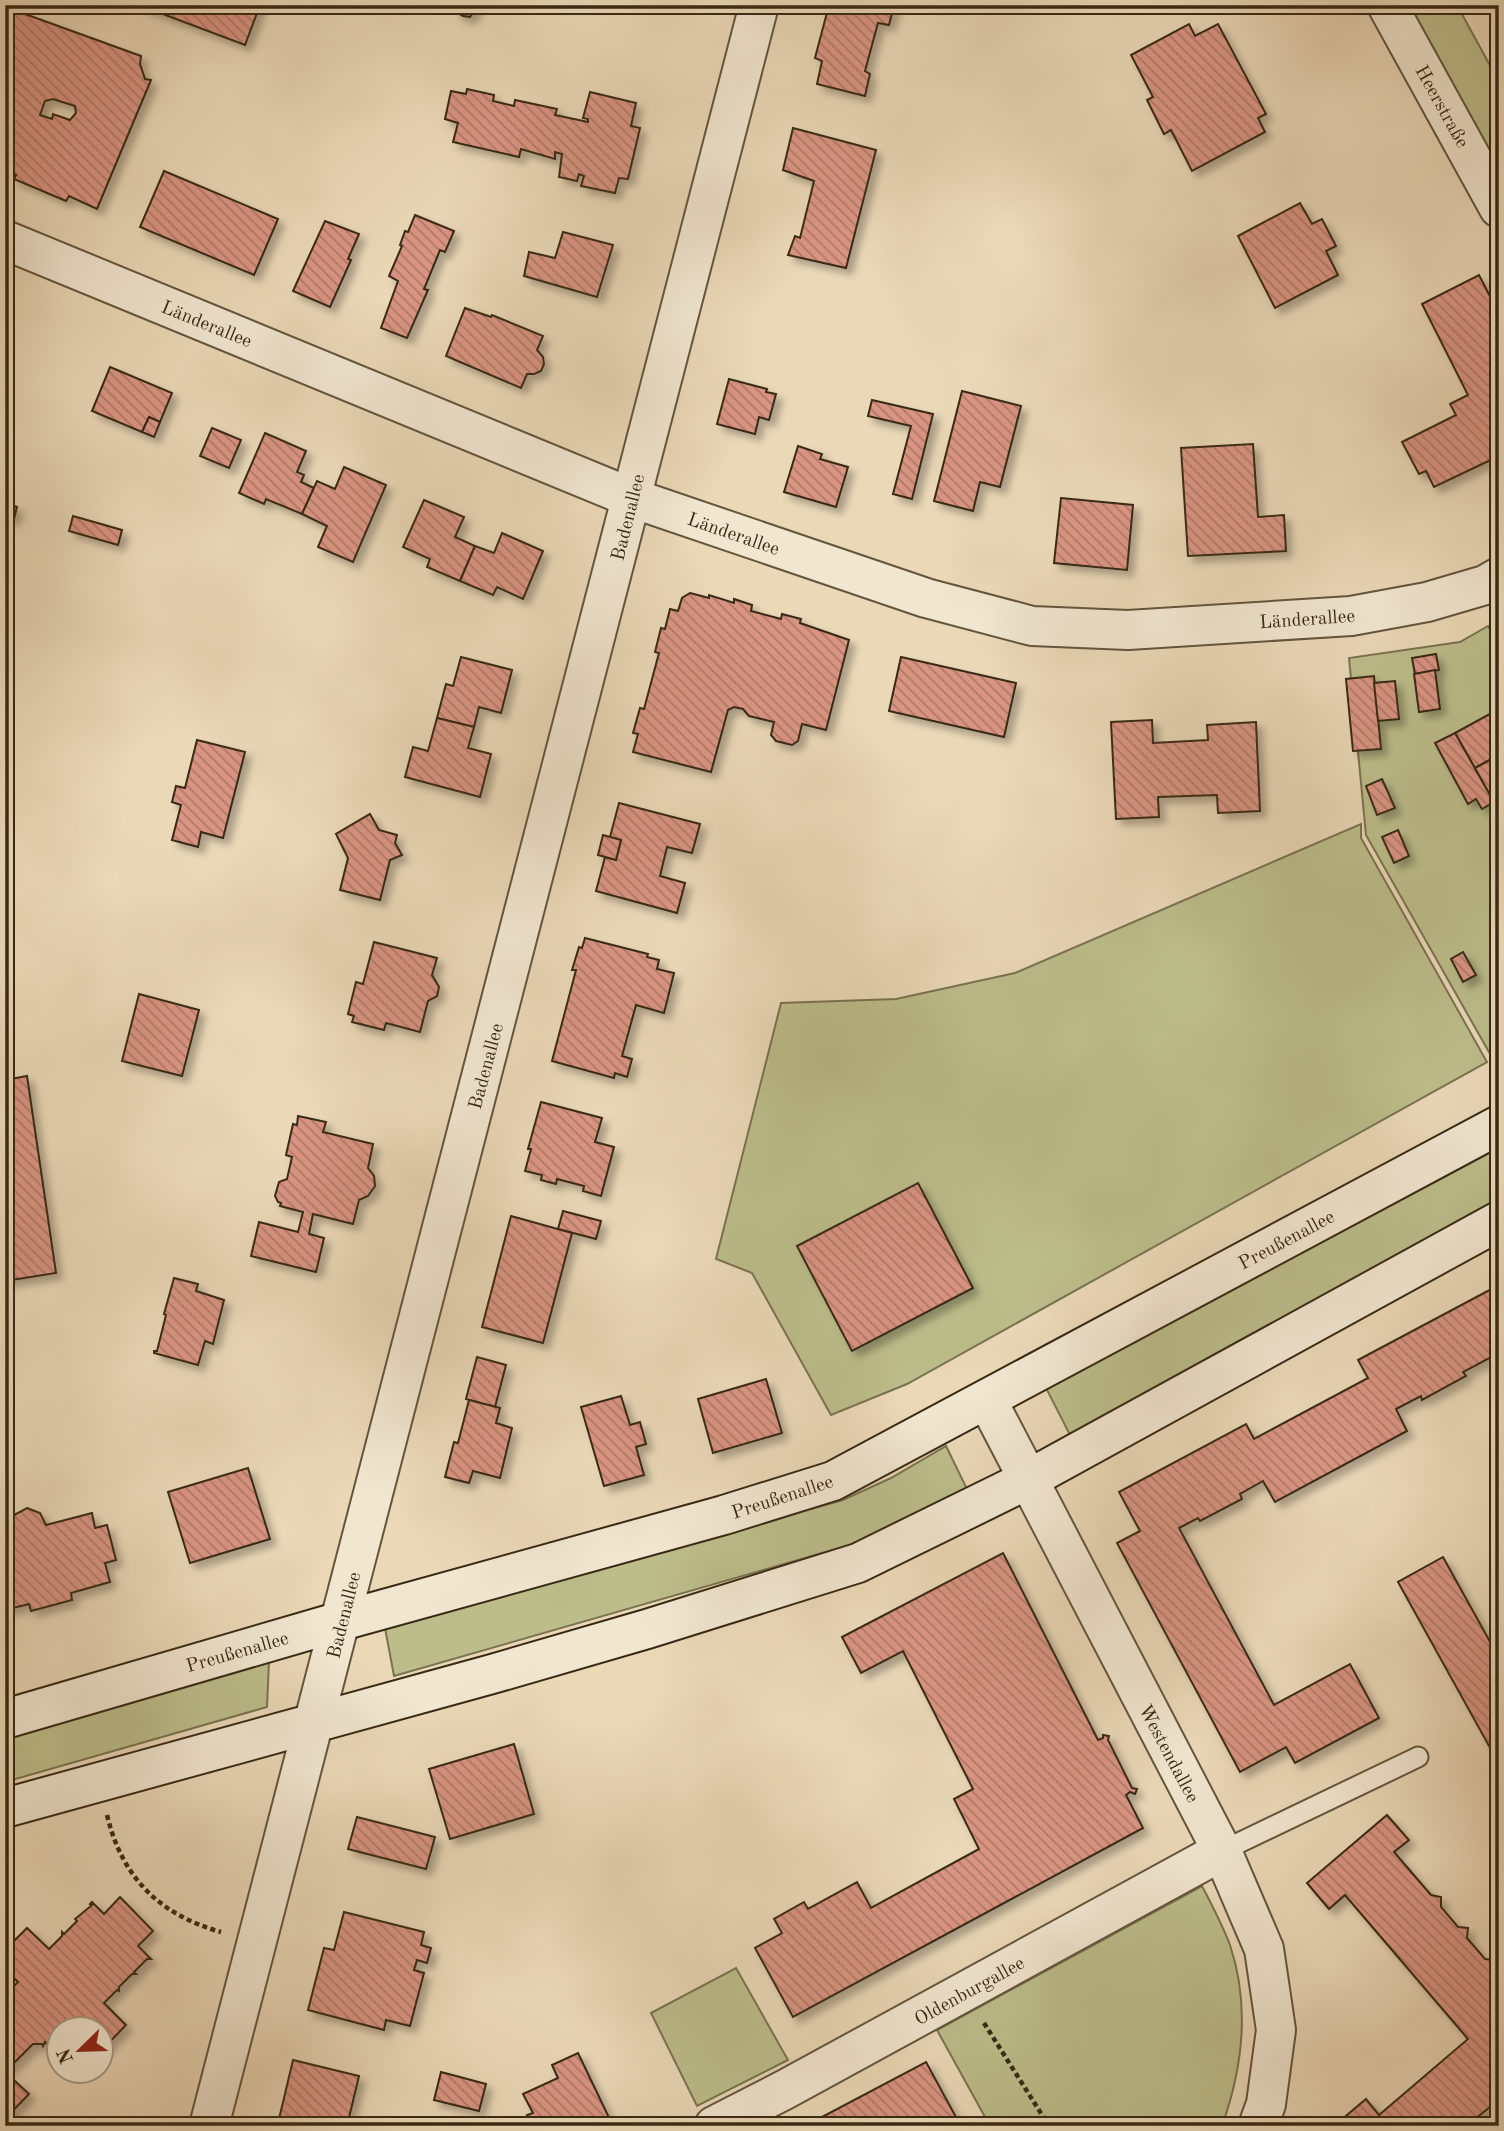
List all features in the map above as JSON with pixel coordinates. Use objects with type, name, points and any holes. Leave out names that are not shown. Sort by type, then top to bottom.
[{"type":"street","name":"Badenallee","points":[[209,2126],[302,1762],[316,1723],[759,5]]},
{"type":"street","name":"Heerstraße","points":[[1387,5],[1499,208]]},
{"type":"street","name":"Länderallee","points":[[5,240],[632,498],[926,598],[1032,626],[1128,630],[1351,616],[1427,602],[1485,585],[1499,577]]},
{"type":"street","name":"Preußenallee","points":[[5,1718],[724,1515],[833,1481],[1499,1125]]},
{"type":"street","points":[[5,1808],[647,1629],[858,1563],[1027,1480],[1499,1221]]},
{"type":"street","name":"Westendallee","points":[[987,1400],[1222,1851],[1264,1949],[1276,2030],[1266,2104],[1258,2126]]},
{"type":"street","name":"Oldenburgallee","points":[[714,2126],[1222,1851]]},
{"type":"lane","points":[[1222,1851],[1418,1757]]},
{"type":"path","points":[[107,1814],[111,1834],[125,1865],[150,1896],[205,1928],[229,1934]]},
{"type":"path","points":[[981,2019],[1049,2126]]},
{"type":"green space","points":[[1405,5],[1457,5],[1499,82],[1499,175]]},
{"type":"green space","points":[[1488,626],[1499,645],[1498,1068],[1366,835],[1349,658],[1460,642]]},
{"type":"green space","points":[[1361,824],[1361,838],[1487,1062],[907,1384],[831,1415],[752,1273],[716,1259],[781,1003],[896,999],[1015,973]]},
{"type":"green space","points":[[1494,1147],[1499,1156],[1499,1201],[1070,1435],[1045,1386]]},
{"type":"green space","points":[[946,1446],[967,1489],[857,1543],[394,1676],[385,1628],[843,1500],[891,1478]]},
{"type":"green space","points":[[269,1661],[267,1707],[5,1782],[5,1734]]},
{"type":"green space","points":[[1202,1886],[1230,1945],[1242,2013],[1239,2059],[1222,2126],[990,2126],[937,2030]]},
{"type":"green space","points":[[736,1968],[788,2060],[697,2106],[651,2013]]},
{"type":"building","points":[[139,5],[260,5],[245,45]]},
{"type":"building","points":[[453,5],[478,5],[470,17],[456,12]]},
{"type":"building","points":[[829,5],[894,5],[889,25],[878,23],[865,71],[870,74],[865,96],[817,84],[822,61],[815,58]]},
{"type":"building","points":[[14,10],[141,56],[140,64],[145,79],[151,80],[97,209],[69,196],[66,201],[14,179],[16,175],[5,170],[5,27],[9,28]],"holes":[[[53,99],[75,106],[76,113],[70,120],[53,114],[52,119],[40,115],[45,101]]]},
{"type":"building","points":[[1189,24],[1195,36],[1218,24],[1266,114],[1258,118],[1265,132],[1192,171],[1171,130],[1164,134],[1147,100],[1153,97],[1131,55]]},
{"type":"building","points":[[467,89],[494,95],[493,101],[514,106],[515,100],[557,109],[555,115],[588,122],[588,119],[583,118],[590,92],[636,103],[631,126],[640,128],[628,179],[619,178],[615,193],[581,186],[584,176],[579,174],[577,181],[559,177],[562,154],[555,152],[555,159],[521,149],[519,157],[453,142],[458,123],[445,119],[451,91],[466,94]]},
{"type":"building","points":[[793,128],[876,150],[846,268],[788,255],[795,236],[800,238],[814,181],[783,170]]},
{"type":"building","points":[[164,171],[278,219],[254,275],[140,227]]},
{"type":"building","points":[[1300,203],[1312,224],[1322,219],[1336,246],[1326,251],[1338,275],[1275,308],[1238,236]]},
{"type":"building","points":[[415,215],[454,231],[445,252],[440,250],[424,289],[428,290],[407,338],[381,328],[398,281],[389,276],[402,246],[400,245],[405,231],[408,232]]},
{"type":"building","points":[[325,221],[359,234],[348,259],[351,260],[330,307],[293,291]]},
{"type":"building","points":[[563,232],[613,245],[597,297],[524,276],[529,252],[555,258]]},
{"type":"building","points":[[1479,275],[1499,314],[1499,456],[1434,487],[1426,471],[1419,474],[1402,442],[1456,415],[1450,404],[1468,395],[1422,304]]},
{"type":"building","points":[[465,308],[491,317],[492,315],[543,336],[537,350],[543,357],[541,371],[527,374],[521,388],[446,356]]},
{"type":"building","points":[[110,367],[172,393],[160,422],[149,417],[142,432],[92,411]]},
{"type":"building","points":[[729,379],[776,394],[769,420],[759,417],[755,434],[717,424]]},
{"type":"building","points":[[962,391],[1021,406],[1000,487],[980,482],[973,511],[934,501]]},
{"type":"building","points":[[872,400],[933,414],[912,499],[893,494],[911,426],[868,416]]},
{"type":"building","points":[[149,417],[160,422],[154,437],[142,432]]},
{"type":"building","points":[[212,428],[241,440],[229,468],[200,456]]},
{"type":"building","points":[[265,433],[306,451],[297,472],[304,475],[301,482],[314,488],[302,514],[266,499],[264,504],[239,493]]},
{"type":"building","points":[[1253,444],[1258,517],[1284,515],[1286,551],[1188,556],[1181,448]]},
{"type":"building","points":[[798,446],[822,454],[820,459],[848,467],[836,507],[784,492]]},
{"type":"building","points":[[344,467],[386,485],[353,562],[318,547],[327,526],[302,514],[317,481],[335,489]]},
{"type":"building","points":[[1061,498],[1133,505],[1127,570],[1054,563]]},
{"type":"building","points":[[424,500],[464,517],[455,537],[475,546],[460,581],[427,567],[430,559],[403,547]]},
{"type":"building","points":[[5,503],[17,507],[14,519],[5,517]]},
{"type":"building","points":[[73,516],[122,530],[118,545],[69,531]]},
{"type":"building","points":[[502,533],[543,551],[523,599],[497,587],[493,595],[460,581],[475,546],[494,553]]},
{"type":"building","points":[[690,593],[709,598],[709,595],[734,603],[734,599],[752,605],[751,611],[781,619],[782,614],[801,619],[800,623],[849,640],[826,730],[802,724],[798,741],[792,745],[776,741],[771,735],[774,722],[749,716],[743,709],[734,707],[728,710],[711,772],[633,752],[638,734],[633,733],[640,708],[644,709],[659,653],[655,652],[661,628],[665,629],[670,609],[678,611],[682,598]]},
{"type":"building","points":[[1436,654],[1439,670],[1415,674],[1412,658]]},
{"type":"building","points":[[461,657],[512,670],[501,713],[479,707],[474,727],[437,718],[446,684],[453,686]]},
{"type":"building","points":[[901,657],[1016,683],[1004,737],[889,711]]},
{"type":"building","points":[[1435,670],[1440,709],[1419,712],[1414,674]]},
{"type":"building","points":[[1374,676],[1381,749],[1353,751],[1346,679]]},
{"type":"building","points":[[1395,681],[1399,719],[1378,721],[1374,683]]},
{"type":"building","points":[[1499,709],[1499,755],[1475,768],[1455,733]]},
{"type":"building","points":[[437,718],[474,727],[468,748],[491,754],[480,797],[405,777],[413,747],[428,751]]},
{"type":"building","points":[[1152,720],[1153,743],[1208,740],[1207,725],[1256,722],[1260,811],[1218,813],[1217,795],[1158,797],[1159,817],[1116,819],[1111,722]]},
{"type":"building","points":[[1455,733],[1494,802],[1482,809],[1476,799],[1468,804],[1435,743]]},
{"type":"building","points":[[197,740],[245,752],[223,838],[201,832],[198,847],[172,840],[181,805],[172,802],[176,786],[185,788]]},
{"type":"building","points":[[1499,755],[1499,811],[1475,768]]},
{"type":"building","points":[[1382,779],[1395,808],[1377,815],[1366,786]]},
{"type":"building","points":[[619,803],[700,824],[692,853],[667,847],[660,876],[685,883],[677,913],[596,891],[605,857],[616,860],[621,840],[610,837]]},
{"type":"building","points":[[370,814],[379,830],[397,835],[395,843],[402,855],[390,860],[380,900],[340,890],[348,858],[336,834]]},
{"type":"building","points":[[1398,830],[1409,856],[1394,863],[1382,837]]},
{"type":"building","points":[[603,835],[621,840],[616,860],[598,855]]},
{"type":"building","points":[[585,938],[648,954],[647,957],[659,960],[657,969],[674,973],[664,1013],[636,1005],[622,1056],[632,1059],[627,1077],[615,1073],[614,1078],[552,1061],[576,970],[572,970],[579,947],[582,948]]},
{"type":"building","points":[[374,942],[437,958],[432,975],[439,987],[437,996],[428,1001],[420,1032],[386,1023],[384,1030],[352,1022],[354,1016],[348,1014],[356,982],[363,984]]},
{"type":"building","points":[[1463,952],[1476,975],[1463,982],[1451,959]]},
{"type":"building","points":[[139,994],[199,1010],[182,1076],[122,1061]]},
{"type":"building","points":[[27,1076],[56,1273],[5,1281],[5,1080]]},
{"type":"building","points":[[541,1102],[602,1118],[595,1142],[614,1147],[601,1196],[583,1191],[584,1186],[557,1179],[556,1184],[541,1180],[542,1175],[525,1171]]},
{"type":"building","points":[[298,1116],[326,1122],[323,1132],[373,1144],[368,1168],[374,1176],[375,1186],[368,1196],[359,1200],[353,1224],[313,1214],[309,1234],[324,1238],[316,1272],[251,1256],[259,1222],[298,1232],[303,1212],[280,1206],[281,1203],[275,1196],[279,1182],[287,1179],[292,1157],[286,1155],[293,1124],[297,1125]]},
{"type":"building","points":[[918,1183],[973,1288],[852,1351],[797,1246]]},
{"type":"building","points":[[563,1211],[601,1221],[596,1239],[558,1229]]},
{"type":"building","points":[[511,1216],[572,1233],[543,1343],[482,1327]]},
{"type":"building","points":[[174,1278],[198,1284],[196,1291],[224,1300],[213,1344],[205,1341],[198,1365],[154,1353],[157,1351]]},
{"type":"building","points":[[1499,1285],[1499,1353],[1463,1372],[1466,1376],[1422,1400],[1421,1396],[1396,1409],[1407,1431],[1275,1502],[1263,1481],[1240,1494],[1242,1499],[1200,1521],[1198,1518],[1179,1528],[1274,1705],[1350,1664],[1379,1718],[1295,1763],[1286,1747],[1240,1772],[1117,1543],[1140,1531],[1119,1492],[1246,1424],[1254,1439],[1368,1378],[1358,1360]]},
{"type":"building","points":[[477,1357],[506,1365],[495,1407],[466,1399]]},
{"type":"building","points":[[766,1379],[782,1433],[713,1453],[698,1399]]},
{"type":"building","points":[[621,1396],[630,1425],[640,1422],[646,1444],[636,1447],[644,1475],[604,1486],[581,1407]]},
{"type":"building","points":[[469,1400],[500,1408],[496,1423],[512,1428],[500,1478],[473,1471],[469,1483],[445,1477],[454,1442],[458,1443]]},
{"type":"building","points":[[248,1468],[270,1539],[190,1563],[168,1492]]},
{"type":"building","points":[[27,1508],[40,1513],[46,1525],[92,1513],[95,1528],[107,1525],[116,1560],[105,1563],[110,1582],[71,1593],[72,1600],[31,1611],[29,1604],[5,1610],[5,1536],[13,1534],[10,1524],[14,1515]]},
{"type":"building","points":[[1003,1553],[1098,1740],[1103,1738],[1103,1735],[1109,1736],[1108,1740],[1132,1788],[1137,1789],[1135,1794],[1130,1792],[1126,1795],[1143,1828],[793,2017],[755,1948],[782,1933],[774,1919],[804,1902],[808,1909],[857,1882],[871,1908],[979,1849],[954,1799],[973,1789],[903,1651],[861,1673],[842,1637]]},
{"type":"building","points":[[1443,1557],[1499,1658],[1499,1764],[1398,1582]]},
{"type":"building","points":[[514,1744],[534,1814],[450,1839],[429,1769]]},
{"type":"building","points":[[1387,1815],[1409,1840],[1394,1852],[1431,1895],[1441,1897],[1441,1907],[1458,1927],[1468,1928],[1467,1938],[1485,1959],[1496,1960],[1496,1971],[1499,1975],[1499,2042],[1492,2048],[1499,2056],[1499,2100],[1476,2118],[1475,2126],[1344,2126],[1340,2121],[1366,2099],[1379,2115],[1468,2039],[1345,1895],[1329,1909],[1307,1883]]},
{"type":"building","points":[[357,1817],[435,1837],[426,1869],[348,1849]]},
{"type":"building","points":[[120,1897],[153,1931],[138,1946],[151,1959],[147,1959],[134,1972],[136,1974],[132,1974],[119,1987],[119,1991],[104,2003],[126,2025],[116,2035],[116,2016],[46,2016],[46,2043],[43,2046],[33,2044],[5,2072],[5,2028],[11,2021],[10,2013],[5,2011],[5,1995],[18,1982],[5,1970],[5,1950],[27,1928],[49,1949],[92,1902],[104,1914]]},
{"type":"building","points":[[344,1912],[424,1932],[421,1945],[431,1948],[427,1963],[417,1960],[414,1970],[424,1973],[410,2026],[386,2020],[384,2030],[308,2010],[324,1948],[334,1950]]},
{"type":"building","points":[[578,2053],[613,2126],[532,2126],[527,2115],[533,2113],[523,2094],[558,2078],[552,2065]]},
{"type":"building","points":[[293,2060],[359,2076],[347,2126],[272,2126],[274,2118],[279,2119]]},
{"type":"building","points":[[926,2062],[957,2119],[944,2126],[805,2126]]},
{"type":"building","points":[[441,2072],[486,2084],[479,2111],[434,2100]]},
{"type":"building","points":[[15,2081],[29,2094],[5,2119],[5,2082],[10,2087]]}]
